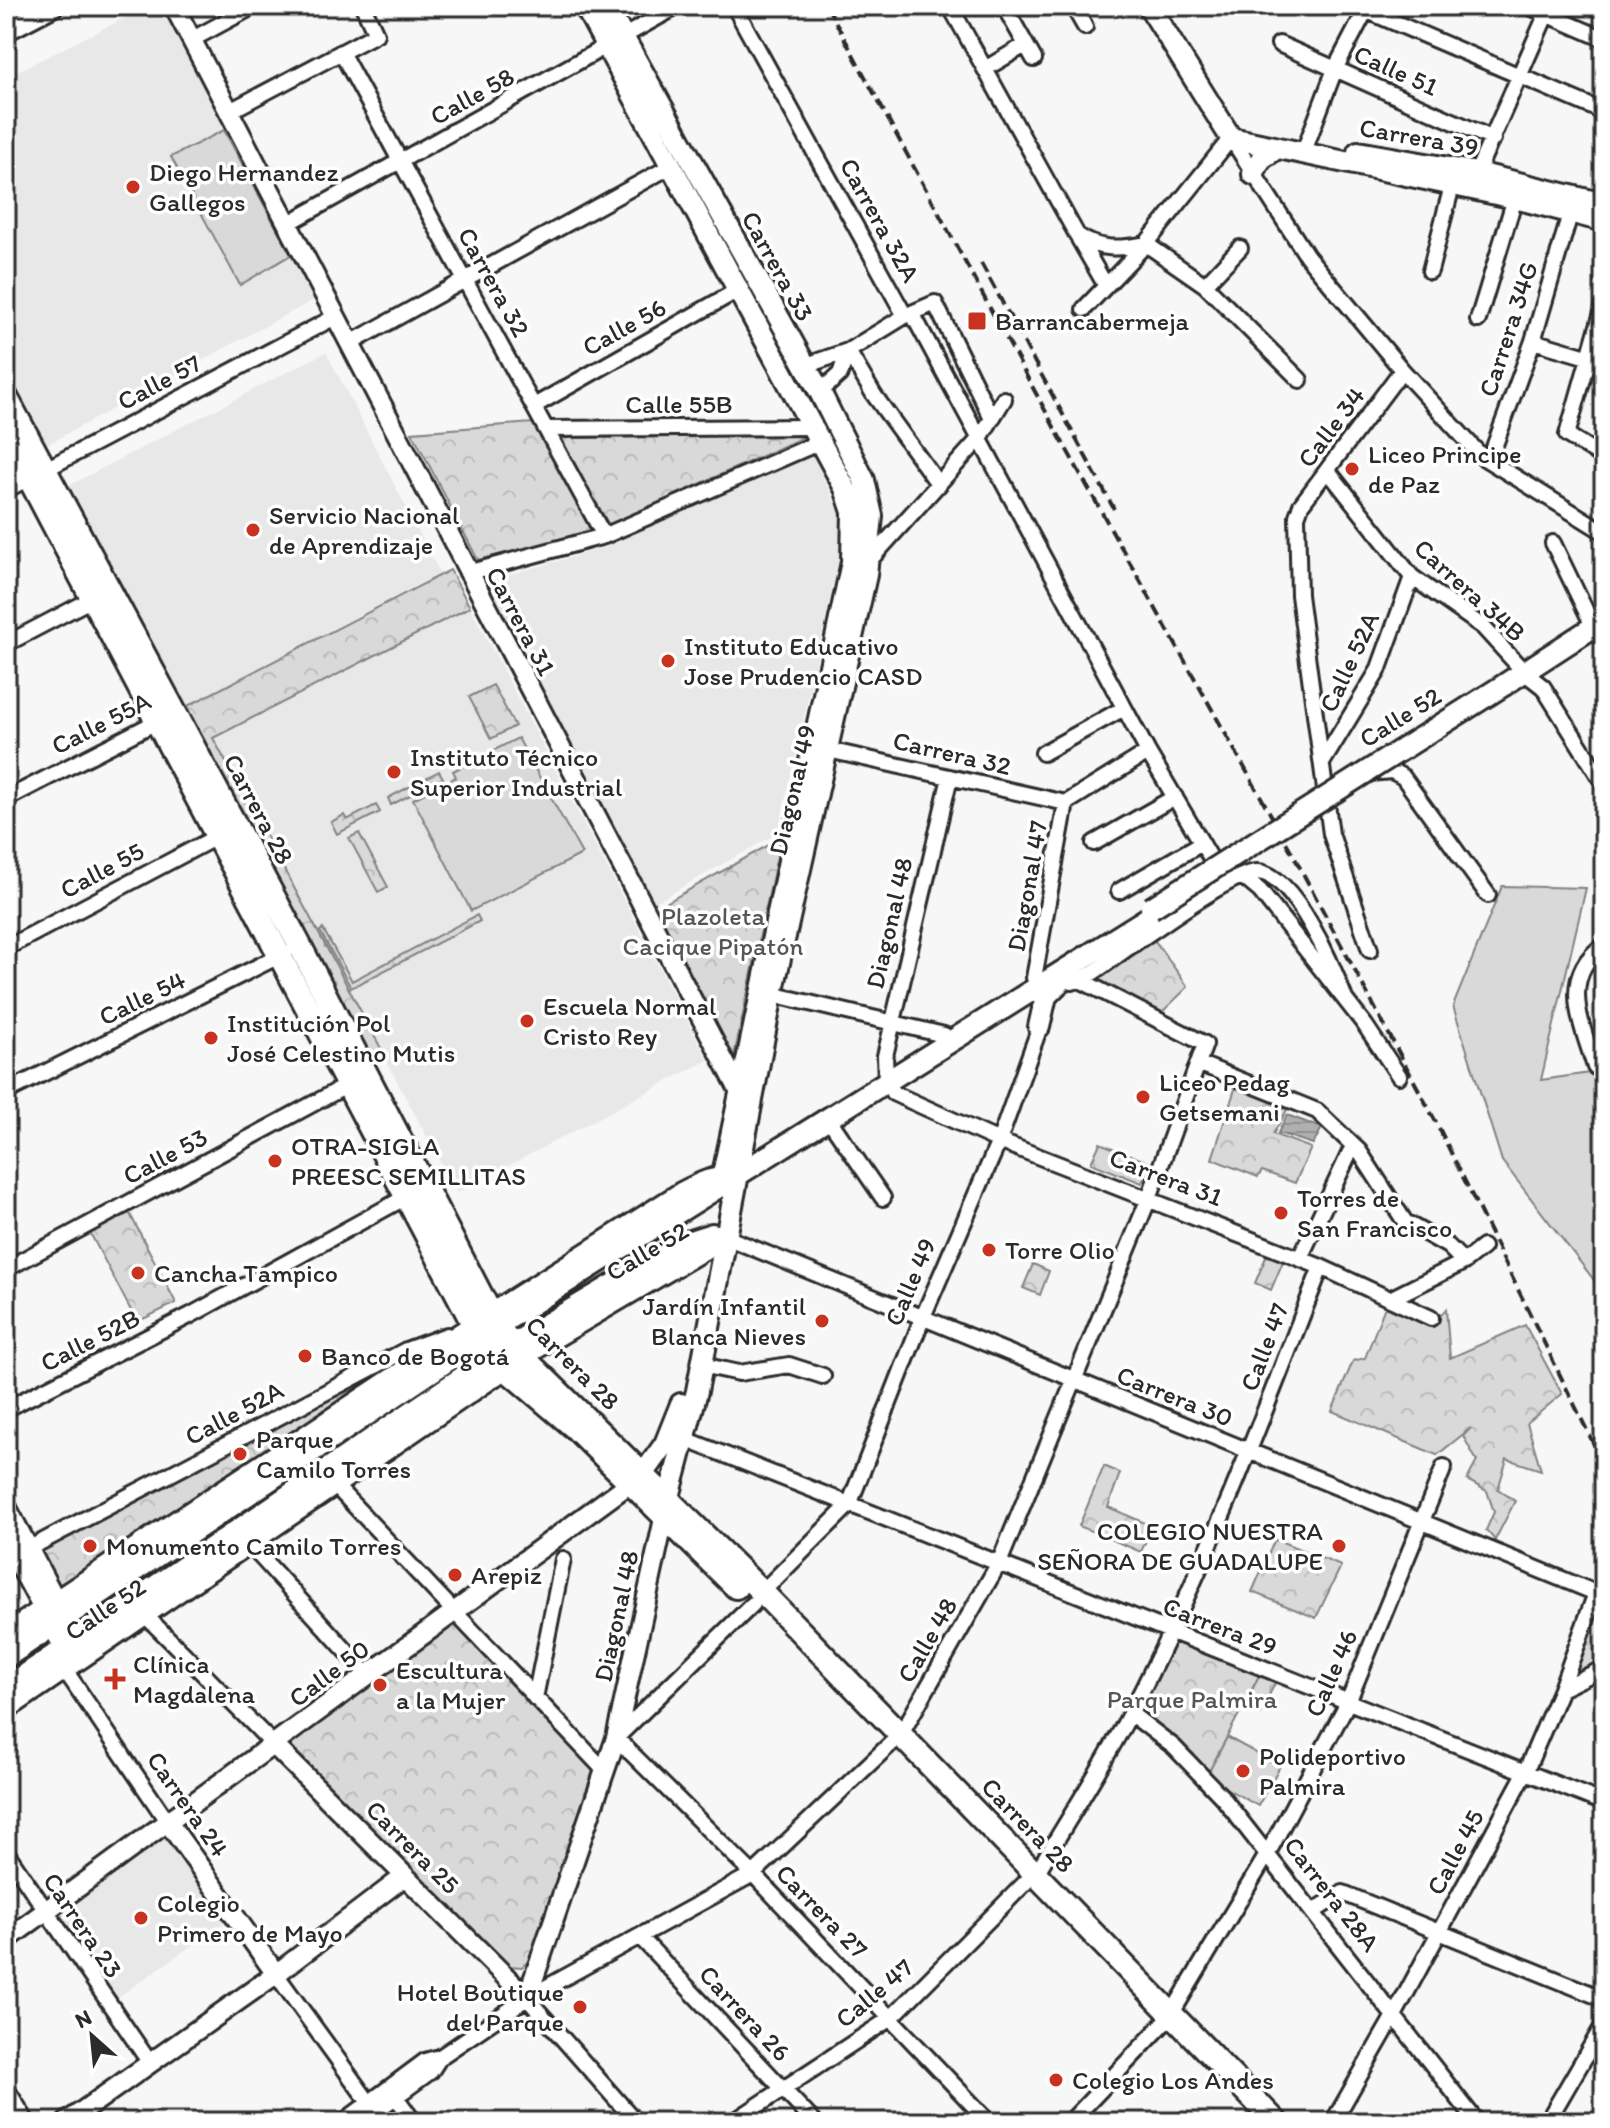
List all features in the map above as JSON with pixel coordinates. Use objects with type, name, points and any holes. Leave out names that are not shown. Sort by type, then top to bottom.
[{"type":"main road","name":"Carrera 33","points":[[585,6],[615,43],[820,392],[864,480],[871,504],[869,561]]},
{"type":"main road","name":"Carrera 33","points":[[606,6],[615,43],[671,166],[850,499],[854,541]]},
{"type":"main road","points":[[1149,6],[1227,132]]},
{"type":"main road","name":"Carrera 39","points":[[1227,132],[1307,143],[1464,179],[1515,198],[1604,221]]},
{"type":"main road","name":"Carrera 39","points":[[1227,132],[1276,149],[1604,204]]},
{"type":"main road","points":[[1253,174],[1261,159],[1276,149]]},
{"type":"main road","points":[[799,402],[808,401],[820,392]]},
{"type":"main road","name":"Carrera 28","points":[[6,397],[36,474],[94,598],[300,946],[482,1326]]},
{"type":"main road","points":[[816,434],[820,421],[833,419]]},
{"type":"main road","name":"Carrera 28","points":[[6,434],[36,474],[167,717],[220,835],[346,1086],[406,1197],[482,1326],[573,1426],[638,1478],[897,1738],[1168,2018],[1276,2122]]},
{"type":"main road","name":"Diagonal 49","points":[[726,1179],[766,992],[854,541]]},
{"type":"main road","name":"Diagonal 49","points":[[716,1239],[738,1088],[828,750],[869,561]]},
{"type":"main road","name":"Calle 52","points":[[6,1656],[53,1613],[482,1326],[608,1256],[726,1179],[1110,944],[1226,860],[1525,673],[1599,623]]},
{"type":"main road","name":"Calle 52","points":[[892,1077],[944,1035],[1034,978],[1153,911]]},
{"type":"main road","points":[[1039,1027],[1049,992],[1110,944]]},
{"type":"main road","points":[[638,1478],[665,1444],[680,1411],[716,1239]]},
{"type":"main road","name":"Calle 52","points":[[6,1689],[73,1656],[509,1357],[684,1243],[716,1239]]},
{"type":"main road","name":"Diagonal 48","points":[[666,1506],[702,1365],[716,1239]]},
{"type":"main road","points":[[581,1256],[608,1256]]},
{"type":"main road","name":"Carrera 28","points":[[1168,2018],[1260,2122]]},
{"type":"street","points":[[6,31],[54,6]]},
{"type":"street","name":"Carrera 31","points":[[174,6],[738,1088]]},
{"type":"street","points":[[191,40],[254,6]]},
{"type":"street","points":[[228,112],[376,34],[363,6]]},
{"type":"street","name":"Calle 58","points":[[287,224],[402,163],[678,6]]},
{"type":"street","name":"Carrera 32A","points":[[734,6],[909,314],[935,303],[992,419]]},
{"type":"street","points":[[950,6],[1106,286]]},
{"type":"street","points":[[1004,6],[1034,59]]},
{"type":"street","points":[[1073,6],[1085,27]]},
{"type":"street","points":[[1528,6],[1548,10],[1604,39]]},
{"type":"street","points":[[1307,143],[1363,7],[1604,112]]},
{"type":"street","points":[[1430,271],[1464,179],[1493,139],[1548,10]]},
{"type":"street","name":"Calle 51","points":[[1279,44],[1493,139]]},
{"type":"street","points":[[985,69],[1025,45]]},
{"type":"street","name":"Carrera 32","points":[[341,52],[604,536]]},
{"type":"street","points":[[1084,309],[1146,244],[1227,132],[1307,256],[1402,370],[1489,461],[1604,532]]},
{"type":"street","points":[[349,344],[671,166]]},
{"type":"street","points":[[1478,320],[1515,198]]},
{"type":"street","name":"Carrera 34G","points":[[1489,461],[1533,341],[1571,211]]},
{"type":"street","points":[[1077,235],[1092,246],[1123,248],[1146,244],[1205,285],[1300,380]]},
{"type":"street","points":[[1205,285],[1240,248]]},
{"type":"street","name":"Calle 56","points":[[534,406],[738,290]]},
{"type":"street","points":[[1604,305],[1567,435],[1604,458]]},
{"type":"street","points":[[804,366],[848,351],[909,314],[980,438],[1148,752],[1226,884]]},
{"type":"street","name":"Calle 57","points":[[6,490],[335,317]]},
{"type":"street","points":[[1533,341],[1604,362]]},
{"type":"street","points":[[820,392],[840,374],[848,351]]},
{"type":"street","points":[[848,351],[874,395],[939,485]]},
{"type":"street","name":"Calle 34","points":[[1322,763],[1299,595],[1298,511],[1402,370]]},
{"type":"street","points":[[869,561],[980,438],[1004,399]]},
{"type":"street","name":"Calle 55B","points":[[546,429],[816,434]]},
{"type":"street","points":[[467,573],[604,536],[816,434]]},
{"type":"street","name":"Carrera 34B","points":[[1329,472],[1412,577],[1483,627],[1555,701],[1604,784]]},
{"type":"street","points":[[1553,543],[1599,623]]},
{"type":"street","name":"Calle 52A","points":[[1322,763],[1378,671],[1412,577]]},
{"type":"street","points":[[6,644],[94,598]]},
{"type":"street","points":[[1043,753],[1124,708]]},
{"type":"street","name":"Calle 55A","points":[[6,799],[167,717]]},
{"type":"street","name":"Carrera 32","points":[[828,750],[1066,803]]},
{"type":"street","points":[[1066,803],[1148,752]]},
{"type":"street","points":[[1322,763],[1331,834],[1370,950]]},
{"type":"street","points":[[1326,784],[1380,770],[1403,777],[1488,895]]},
{"type":"street","name":"Diagonal 48","points":[[892,1077],[885,1056],[950,777]]},
{"type":"street","points":[[1094,843],[1175,797]]},
{"type":"street","name":"Diagonal 47","points":[[1034,978],[1066,803]]},
{"type":"street","name":"Calle 55","points":[[6,948],[220,835]]},
{"type":"street","points":[[1119,891],[1202,843]]},
{"type":"street","points":[[1242,876],[1255,872],[1268,874],[1285,885],[1334,970],[1345,999]]},
{"type":"street","points":[[1242,876],[1260,891],[1345,999],[1399,1076]]},
{"type":"street","name":"Calle 49","points":[[616,1738],[849,1505],[922,1319],[999,1141],[1054,993],[1080,980],[1242,876]]},
{"type":"street","points":[[1595,1067],[1575,992],[1587,959],[1604,945]]},
{"type":"street","name":"Calle 54","points":[[6,1092],[300,946]]},
{"type":"street","name":"Calle 48","points":[[361,2122],[376,2112],[392,2092],[431,2071],[440,2057],[527,1998],[753,1874],[897,1738],[999,1563],[1149,1198],[1205,1044],[1080,980]]},
{"type":"street","points":[[766,992],[944,1035]]},
{"type":"street","points":[[1198,1063],[1317,1111],[1359,1151],[1405,1222],[1448,1246],[1464,1262]]},
{"type":"street","name":"Carrera 31","points":[[892,1077],[893,1093],[907,1102],[1300,1258],[1431,1318]]},
{"type":"street","name":"Calle 53","points":[[6,1269],[346,1086]]},
{"type":"street","points":[[828,1118],[883,1198]]},
{"type":"street","points":[[1300,1258],[1350,1152]]},
{"type":"street","name":"Calle 52","points":[[482,1326],[581,1256],[681,1192],[726,1179]]},
{"type":"street","name":"Calle 52B","points":[[6,1409],[191,1315],[406,1197]]},
{"type":"street","name":"Carrera 30","points":[[716,1239],[1421,1520],[1600,1598]]},
{"type":"street","points":[[1390,1299],[1464,1262],[1483,1247]]},
{"type":"street","name":"Calle 47","points":[[733,2122],[891,2018],[1032,1877],[1130,1713],[1170,1633],[1249,1451],[1321,1267]]},
{"type":"street","name":"Calle 52A","points":[[28,1549],[406,1350],[482,1326]]},
{"type":"street","points":[[702,1365],[739,1373],[789,1365],[823,1376]]},
{"type":"street","name":"Carrera 29","points":[[685,1439],[1604,1803]]},
{"type":"street","name":"Calle 46","points":[[1070,2122],[1168,2018],[1268,1853],[1348,1702],[1444,1467]]},
{"type":"street","name":"Calle 50","points":[[6,1940],[638,1478]]},
{"type":"street","points":[[329,1480],[605,1771]]},
{"type":"street","name":"Calle 52","points":[[6,1710],[73,1656],[146,1616],[250,1545],[329,1480]]},
{"type":"street","name":"Carrera 24","points":[[6,1506],[28,1549],[73,1656],[167,1821],[376,2112]]},
{"type":"street","name":"Diagonal 48","points":[[527,1998],[616,1738],[666,1506]]},
{"type":"street","name":"Carrera 24","points":[[6,1540],[53,1613]]},
{"type":"street","points":[[250,1545],[369,1676]]},
{"type":"street","points":[[535,1698],[563,1559]]},
{"type":"street","name":"Calle 45","points":[[1333,2122],[1525,1773],[1600,1598]]},
{"type":"street","name":"Calle 52","points":[[6,1633],[53,1613]]},
{"type":"street","name":"Carrera 25","points":[[146,1616],[527,1998],[636,2122]]},
{"type":"street","points":[[1561,1689],[1604,1668]]},
{"type":"street","name":"Carrera 28A","points":[[1130,1713],[1174,1747],[1268,1853],[1477,2122]]},
{"type":"street","name":"Carrera 27","points":[[616,1738],[753,1874],[989,2122]]},
{"type":"street","name":"Carrera 23","points":[[6,1852],[44,1912],[150,2063]]},
{"type":"street","points":[[67,2122],[276,1974],[405,1876]]},
{"type":"street","points":[[1314,1911],[1343,1893],[1604,1999]]},
{"type":"street","name":"Carrera 26","points":[[641,1938],[814,2122]]},
{"type":"street","points":[[1547,2122],[1604,2024]]},
{"type":"street","points":[[6,2088],[27,2122]]},
{"type":"street","points":[[392,2092],[414,2122]]},
{"type":"street","name":"Calle 48","points":[[343,2122],[376,2112]]},
{"type":"shaded area","name":"Diego Hernandez Gallegos","points":[[149,6],[163,6],[319,297],[46,445],[6,369],[6,77]]},
{"type":"shaded area","name":"Servicio Nacional de Aprendizaje","points":[[326,352],[440,573],[184,708],[66,487]]},
{"type":"shaded area","name":"Instituto Educativo Jose Prudencio CASD","points":[[813,455],[846,527],[778,833],[647,907],[481,583],[603,548]]},
{"type":"shaded area","points":[[470,607],[708,1060],[457,1193],[213,738]]},
{"type":"shaded area","points":[[1287,1115],[1322,1128],[1313,1144],[1278,1133]]},
{"type":"shaded area","name":"Colegio Primero de Mayo","points":[[168,1837],[227,1921],[114,2000],[55,1915]]},
{"type":"green space","points":[[224,130],[291,255],[240,285],[171,157]]},
{"type":"green space","points":[[533,423],[597,530],[478,560],[412,432]]},
{"type":"green space","points":[[808,435],[609,525],[559,438]]},
{"type":"green space","points":[[450,570],[470,607],[213,738],[383,1052],[362,1063],[176,712]]},
{"type":"green space","points":[[493,685],[515,726],[491,739],[469,697]]},
{"type":"green space","points":[[518,738],[582,854],[471,911],[413,799],[456,777],[453,771]]},
{"type":"green space","points":[[439,771],[443,778],[391,805],[388,798]]},
{"type":"green space","points":[[376,805],[380,812],[337,834],[331,822],[344,815],[347,820]]},
{"type":"green space","points":[[359,833],[388,887],[378,892],[349,838]]},
{"type":"green space","name":"Plazoleta Cacique Pipatón","points":[[781,838],[731,1070],[650,912]]},
{"type":"green space","points":[[1502,886],[1586,888],[1541,1080],[1604,1071],[1604,1293],[1502,1161],[1453,1006]]},
{"type":"green space","points":[[477,915],[480,921],[351,988],[320,931],[323,929],[352,981]]},
{"type":"green space","points":[[1150,934],[1188,987],[1155,1019],[1080,980]]},
{"type":"green space","points":[[1237,1083],[1287,1110],[1273,1134],[1311,1148],[1295,1183],[1262,1171],[1258,1177],[1212,1159]]},
{"type":"green space","points":[[1100,1143],[1150,1163],[1142,1183],[1091,1163]]},
{"type":"green space","name":"Cancha Tampico","points":[[128,1210],[176,1303],[137,1322],[89,1231]]},
{"type":"green space","points":[[1268,1252],[1284,1259],[1271,1290],[1255,1283]]},
{"type":"green space","points":[[1033,1264],[1049,1271],[1040,1295],[1023,1288]]},
{"type":"green space","points":[[1393,1304],[1433,1324],[1446,1309],[1450,1358],[1525,1325],[1562,1394],[1527,1423],[1541,1470],[1507,1459],[1498,1489],[1515,1501],[1495,1540],[1486,1530],[1494,1512],[1487,1491],[1467,1480],[1477,1461],[1463,1436],[1471,1428],[1437,1455],[1332,1411],[1353,1361],[1365,1358],[1384,1309]]},
{"type":"green space","name":"Parque Camilo Torres","points":[[401,1358],[61,1589],[40,1550]]},
{"type":"green space","points":[[1104,1466],[1120,1473],[1108,1507],[1152,1526],[1141,1552],[1079,1526]]},
{"type":"green space","points":[[1275,1539],[1341,1566],[1316,1618],[1252,1592]]},
{"type":"green space","points":[[1597,1600],[1604,1608],[1604,1664],[1567,1682]]},
{"type":"green space","points":[[455,1622],[593,1771],[535,1955],[522,1967],[507,1966],[284,1748],[366,1684]]},
{"type":"green space","name":"Parque Palmira","points":[[1170,1633],[1261,1672],[1206,1777],[1130,1713]]},
{"type":"green space","points":[[1261,1672],[1277,1679],[1260,1714],[1244,1706]]},
{"type":"green space","name":"Polideportivo Palmira","points":[[1227,1737],[1280,1766],[1258,1806],[1206,1777]]},
{"type":"railway","points":[[827,6],[1053,425],[1290,849],[1437,1124],[1604,1465]]},
{"type":"railway","points":[[981,263],[1114,509]]},
{"type":"place","name":"Diego Hernandez Gallegos","points":[[133,187]]},
{"type":"place","name":"Barrancabermeja","points":[[977,321]]},
{"type":"place","name":"Liceo Principe de Paz","points":[[1352,469]]},
{"type":"place","name":"Servicio Nacional de Aprendizaje","points":[[253,530]]},
{"type":"place","name":"Instituto Educativo Jose Prudencio CASD","points":[[668,661]]},
{"type":"place","name":"Instituto Técnico Superior Industrial","points":[[394,772]]},
{"type":"place","name":"Escuela Normal Cristo Rey","points":[[527,1021]]},
{"type":"place","name":"Institución Pol José Celestino Mutis","points":[[211,1038]]},
{"type":"place","name":"Liceo Pedag Getsemani","points":[[1143,1097]]},
{"type":"place","name":"OTRA-SIGLA PREESC SEMILLITAS","points":[[275,1161]]},
{"type":"place","name":"Torres de San Francisco","points":[[1281,1213]]},
{"type":"place","name":"Torre Olio","points":[[989,1250]]},
{"type":"place","name":"Cancha Tampico","points":[[138,1273]]},
{"type":"place","name":"Jardín Infantil Blanca Nieves","points":[[822,1321]]},
{"type":"place","name":"Banco de Bogotá","points":[[305,1356]]},
{"type":"place","name":"Parque Camilo Torres","points":[[240,1454]]},
{"type":"place","name":"Monumento Camilo Torres","points":[[90,1546]]},
{"type":"place","name":"COLEGIO NUESTRA SEÑORA DE GUADALUPE","points":[[1339,1546]]},
{"type":"place","name":"Arepiz","points":[[455,1575]]},
{"type":"place","name":"Clínica Magdalena","points":[[115,1679]]},
{"type":"place","name":"Escultura a la Mujer","points":[[380,1685]]},
{"type":"place","name":"Polideportivo Palmira","points":[[1243,1771]]},
{"type":"place","name":"Colegio Primero de Mayo","points":[[141,1918]]},
{"type":"place","name":"Hotel Boutique del Parque","points":[[580,2007]]},
{"type":"place","name":"Colegio Los Andes","points":[[1056,2080]]}]
